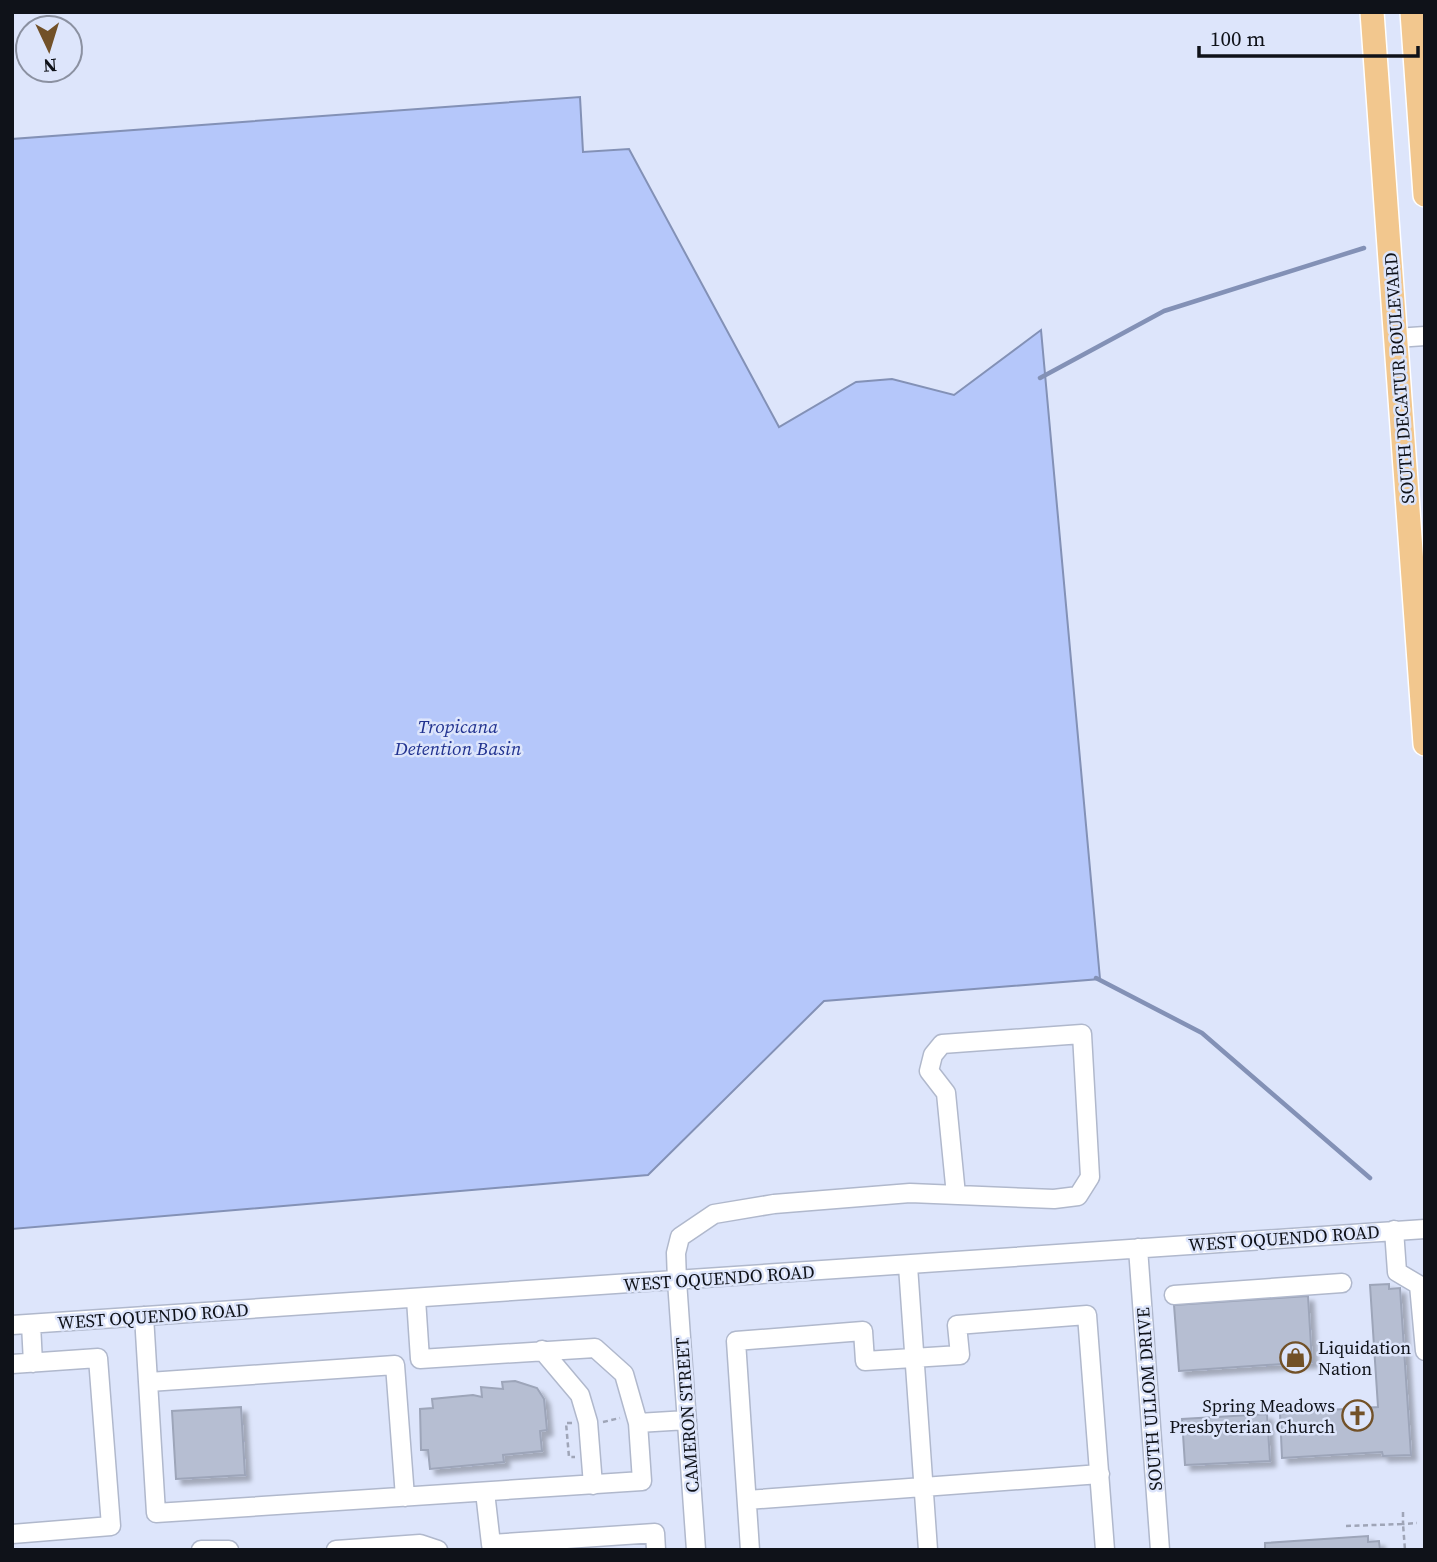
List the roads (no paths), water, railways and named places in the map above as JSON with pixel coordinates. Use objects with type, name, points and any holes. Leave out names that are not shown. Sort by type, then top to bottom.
[{"type":"main road","name":"SOUTH DECATUR BOULEVARD","points":[[1373,12],[1425,744]]},
{"type":"main road","points":[[1411,15],[1420,65],[1425,195]]},
{"type":"street","points":[[1396,338],[1425,335]]},
{"type":"street","points":[[1082,1034],[1090,1177],[1078,1196],[1054,1199],[956,1195],[946,1093],[929,1071],[933,1055],[942,1044],[1082,1034]]},
{"type":"street","name":"CAMERON STREET","points":[[696,1550],[677,1281],[676,1253],[680,1237],[714,1214],[774,1205],[910,1193],[956,1195]]},
{"type":"street","name":"WEST OQUENDO ROAD","points":[[21,1324],[1425,1229]]},
{"type":"street","points":[[1394,1230],[1398,1272],[1419,1285],[1425,1352]]},
{"type":"street","name":"SOUTH ULLOM DRIVE","points":[[1138,1248],[1160,1550]]},
{"type":"street","points":[[908,1266],[928,1550]]},
{"type":"street","points":[[1174,1295],[1342,1283]]},
{"type":"street","points":[[144,1316],[156,1513],[642,1481],[638,1423],[624,1374],[595,1348],[420,1359],[416,1299]]},
{"type":"street","points":[[750,1550],[736,1341],[863,1331],[865,1361],[960,1355],[957,1325],[1087,1315],[1105,1550]]},
{"type":"street","points":[[21,1324],[33,1363]]},
{"type":"street","points":[[542,1350],[580,1395],[588,1422],[593,1485]]},
{"type":"street","points":[[12,1364],[98,1358],[111,1526],[12,1534]]},
{"type":"street","points":[[149,1382],[395,1365],[405,1497]]},
{"type":"street","points":[[638,1423],[687,1420]]},
{"type":"street","points":[[747,1500],[1100,1474]]},
{"type":"street","points":[[485,1492],[492,1547],[655,1533],[656,1550]]},
{"type":"street","points":[[336,1550],[420,1544],[438,1550]]},
{"type":"street","points":[[201,1550],[229,1550]]},
{"type":"water","name":"Tropicana Detention Basin","points":[[580,97],[583,152],[629,149],[779,427],[856,382],[892,379],[954,395],[1041,330],[1100,979],[824,1001],[648,1175],[12,1229],[12,139]]},
{"type":"waterway","points":[[1040,378],[1164,311],[1364,248]]},
{"type":"waterway","points":[[1096,978],[1202,1033],[1370,1178]]},
{"type":"place","name":"Liquidation Nation","points":[[1295,1357]]},
{"type":"place","name":"Spring Meadows Presbyterian Church","points":[[1358,1415]]}]
